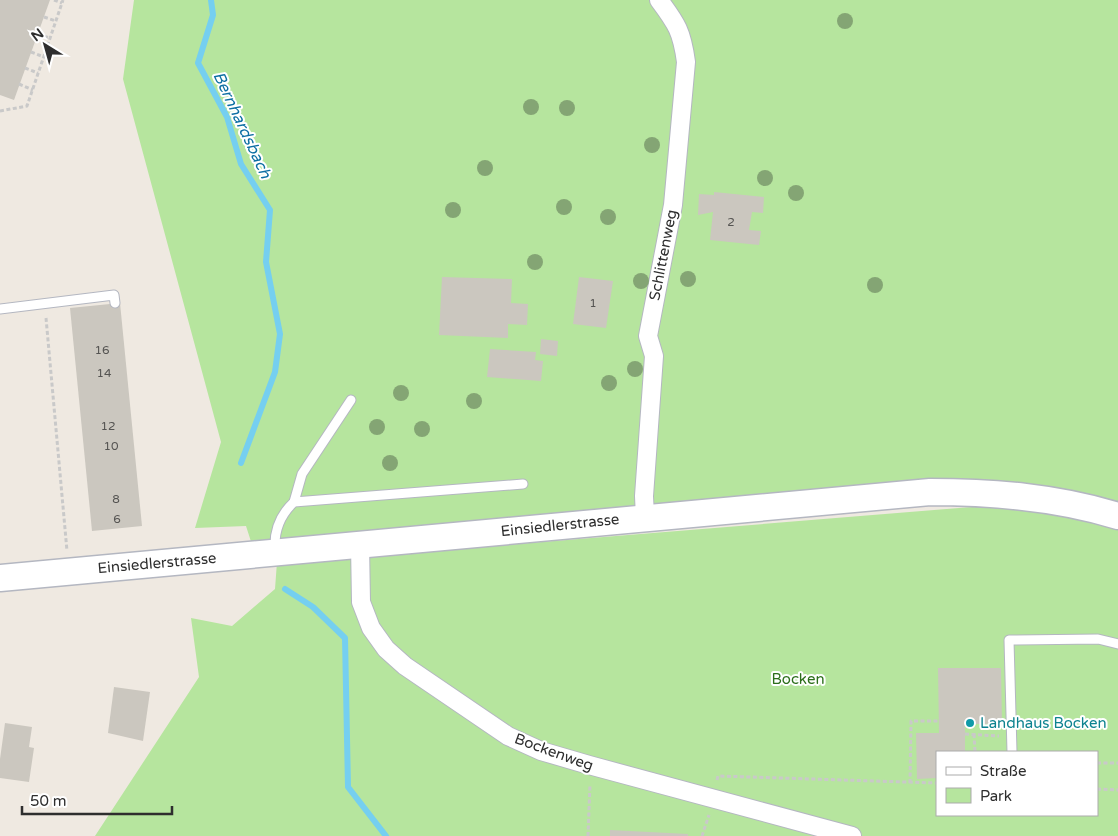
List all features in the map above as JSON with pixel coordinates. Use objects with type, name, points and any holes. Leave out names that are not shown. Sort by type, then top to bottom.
[{"type":"street","name":"Schlittenweg","points":[[645,517],[644,496],[654,356],[648,336],[673,204],[686,62],[683,40],[674,20],[659,0]]},
{"type":"street","name":"Einsiedlerstrasse","points":[[0,578],[930,492],[1018,495],[1062,502],[1118,516]]},
{"type":"street","name":"Bockenweg","points":[[360,544],[361,602],[371,628],[386,649],[405,666],[508,736],[541,750],[589,765],[852,836]]},
{"type":"lane","points":[[0,309],[115,299]]},
{"type":"lane","points":[[275,552],[274,536],[284,511],[294,502],[302,474],[351,400]]},
{"type":"lane","points":[[294,502],[523,484]]},
{"type":"lane","points":[[1012,751],[1009,640],[1098,639],[1118,644]]},
{"type":"path","points":[[0,111],[28,106],[62,1],[54,0]]},
{"type":"path","points":[[44,17],[56,21]]},
{"type":"path","points":[[38,34],[50,38]]},
{"type":"path","points":[[31,52],[44,57]]},
{"type":"path","points":[[25,68],[38,73]]},
{"type":"path","points":[[19,84],[33,90]]},
{"type":"path","points":[[45,312],[69,572]]},
{"type":"path","points":[[910,783],[911,721],[939,721]]},
{"type":"path","points":[[965,734],[1012,738]]},
{"type":"path","points":[[974,734],[975,751]]},
{"type":"path","points":[[1098,763],[1118,763]]},
{"type":"path","points":[[588,836],[589,765]]},
{"type":"path","points":[[714,799],[718,776],[936,783]]},
{"type":"path","points":[[1098,789],[1118,790]]},
{"type":"green space","points":[[134,0],[1118,0],[1118,517],[1036,489],[255,554],[246,526],[195,528],[221,442],[123,79]]},
{"type":"green space","name":"Bocken","points":[[1032,502],[1118,525],[1118,836],[95,836],[199,677],[191,618],[232,626],[275,589],[277,562],[372,556]]},
{"type":"building","points":[[0,0],[50,0],[14,100],[0,95]]},
{"type":"building","points":[[714,192],[764,197],[763,213],[752,212],[749,230],[761,231],[759,245],[710,240],[713,212],[698,215],[699,194],[714,195]]},
{"type":"building","points":[[442,277],[512,279],[511,303],[528,304],[527,325],[508,324],[508,338],[439,335]]},
{"type":"building","points":[[579,277],[613,281],[606,328],[573,324]]},
{"type":"building","points":[[120,303],[142,526],[92,531],[70,308]]},
{"type":"building","points":[[541,339],[558,341],[557,356],[540,354]]},
{"type":"building","points":[[490,349],[536,352],[535,360],[543,361],[541,381],[487,377]]},
{"type":"building","name":"Landhaus Bocken","points":[[938,668],[1001,668],[1002,724],[965,724],[965,751],[936,751],[936,778],[917,779],[916,733],[939,733]]},
{"type":"building","points":[[114,687],[150,692],[143,741],[108,733]]},
{"type":"building","points":[[5,723],[32,727],[29,747],[34,748],[29,782],[0,778],[0,759]]},
{"type":"building","points":[[610,830],[688,834],[688,836],[610,836]]},
{"type":"waterway","name":"Bernhardsbach","points":[[211,0],[213,15],[198,63],[227,117],[241,164],[270,210],[266,262],[280,334],[275,372],[241,463]]},
{"type":"waterway","points":[[285,589],[313,607],[345,638],[348,787],[386,836]]},
{"type":"place","name":"Landhaus Bocken","points":[[970,723]]}]
